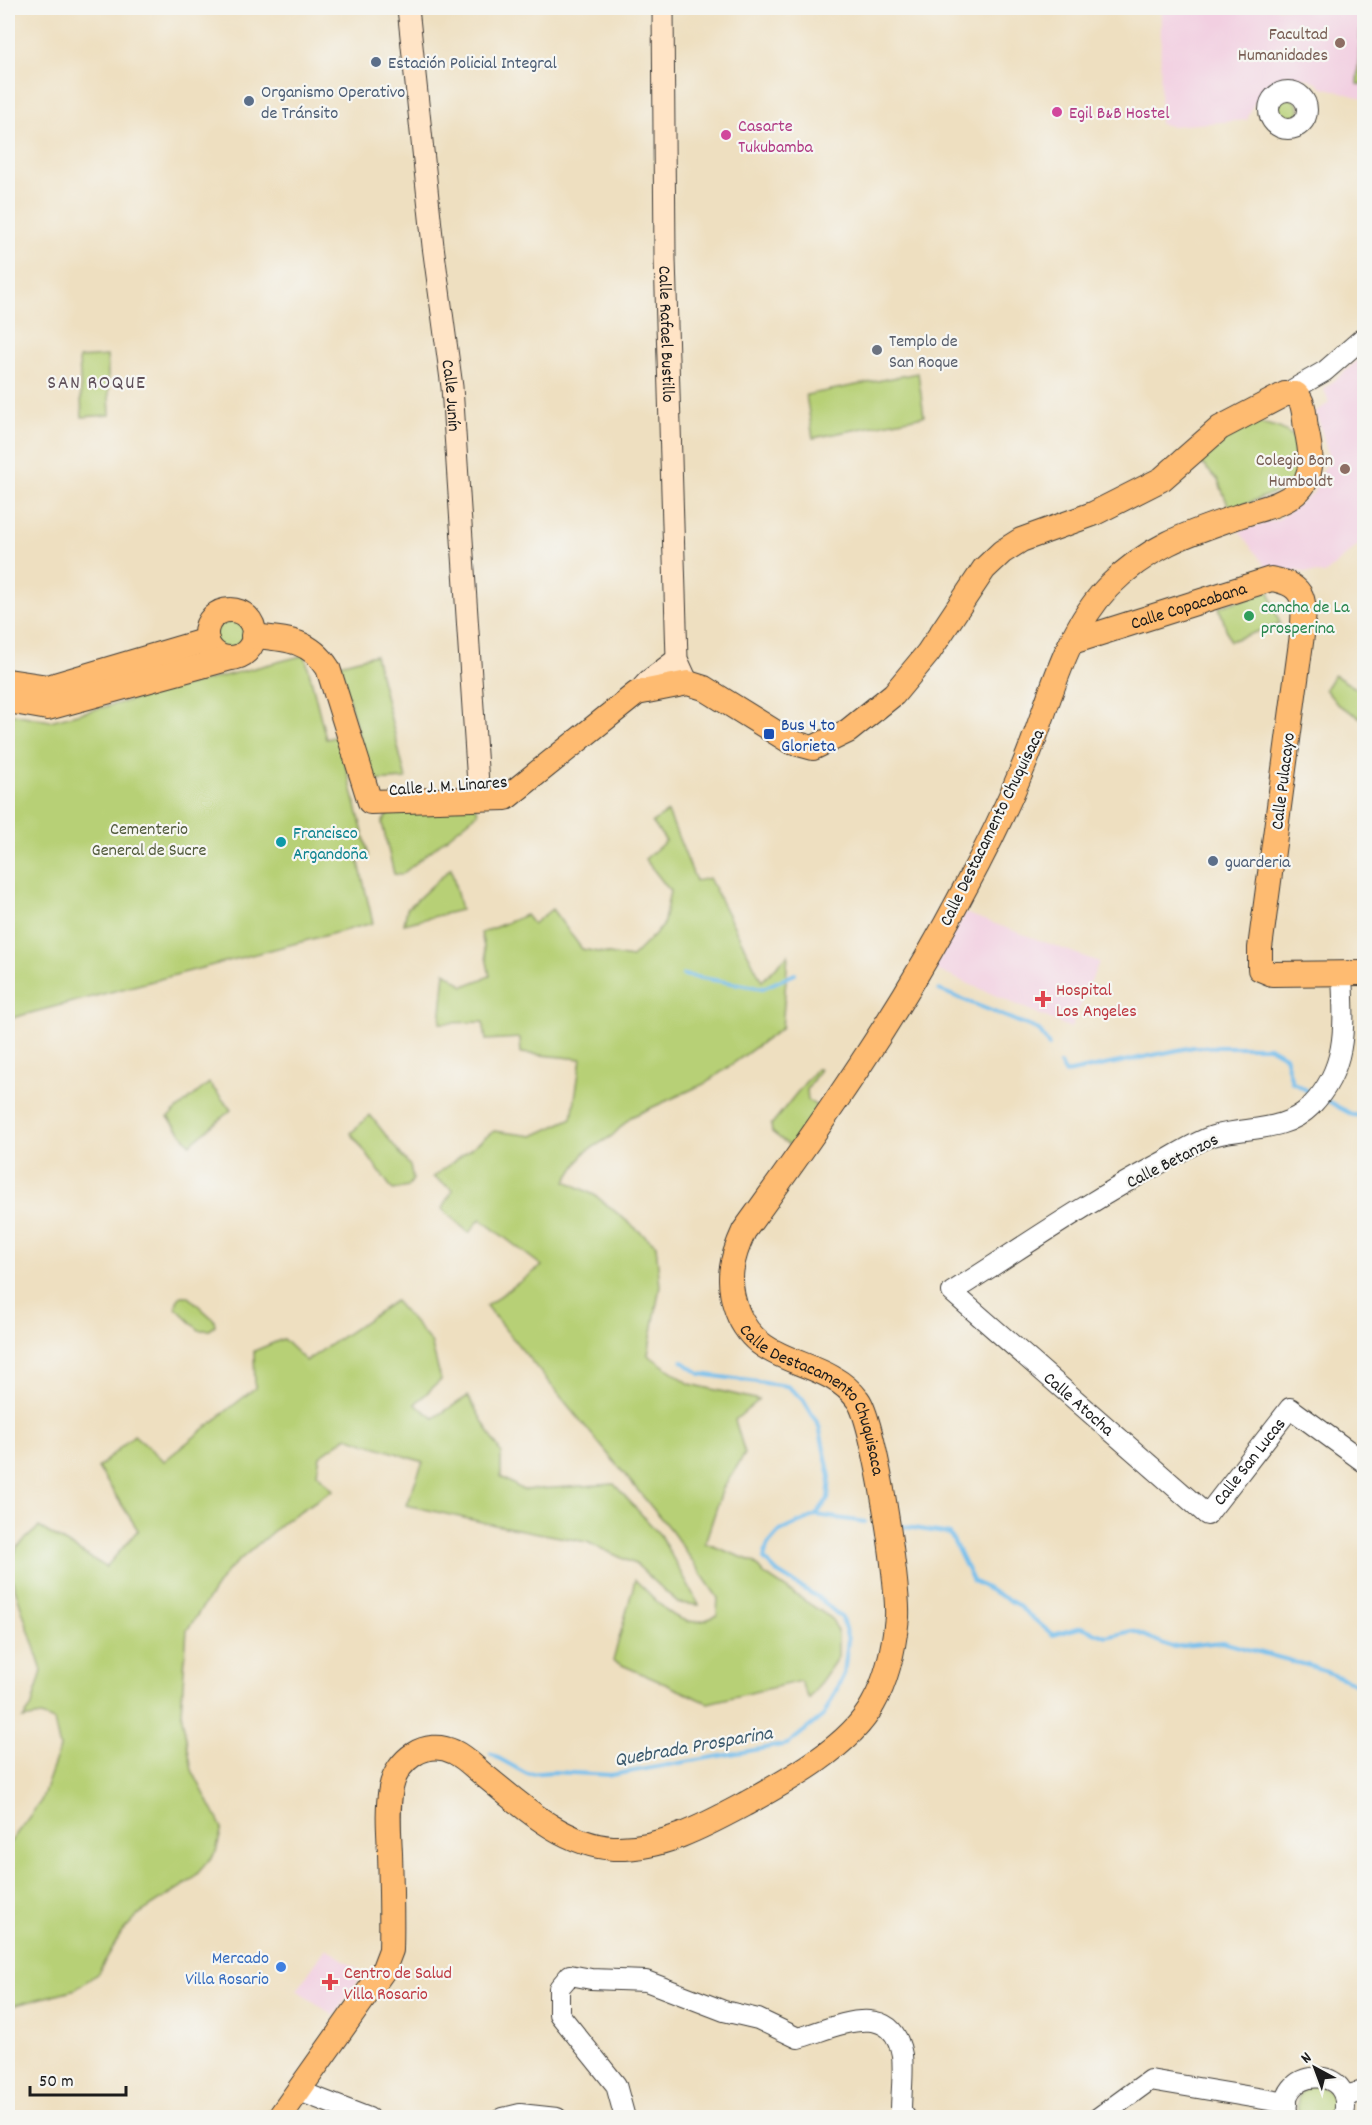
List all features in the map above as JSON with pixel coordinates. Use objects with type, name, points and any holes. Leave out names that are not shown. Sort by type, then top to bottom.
[{"type":"main road","name":"Calle Junín","points":[[408,8],[457,441],[478,784]]},
{"type":"main road","name":"Calle Rafael Bustillo","points":[[663,8],[668,350],[677,659]]},
{"type":"main road","points":[[677,659],[688,683],[704,688],[791,742],[813,748],[848,731],[894,693],[928,653],[984,570],[1002,552],[1021,540],[1093,513],[1162,479],[1220,428],[1237,419],[1289,405]]},
{"type":"main road","name":"Calle Destacamento Chuquisaca","points":[[279,2118],[383,1971],[391,1950],[388,1809],[392,1786],[400,1764],[415,1752],[431,1748],[454,1752],[546,1823],[579,1841],[613,1848],[654,1844],[702,1826],[782,1784],[846,1737],[873,1706],[889,1667],[897,1614],[892,1554],[868,1425],[861,1403],[847,1388],[816,1369],[770,1352],[754,1340],[741,1322],[732,1298],[729,1275],[734,1252],[744,1230],[826,1119],[877,1042],[964,891],[1024,766],[1072,642],[1089,611],[1107,588],[1145,554],[1180,536],[1274,504],[1296,493],[1311,466],[1311,448],[1289,405]]},
{"type":"main road","name":"Calle Copacabana","points":[[1072,642],[1271,579],[1289,582],[1301,593]]},
{"type":"main road","name":"Calle Pulacayo","points":[[1301,593],[1304,612],[1302,635],[1260,948],[1260,969],[1272,974],[1353,974]]},
{"type":"main road","points":[[8,701],[48,708],[231,658],[245,652],[253,636],[248,618],[234,611],[226,611],[212,618],[208,624],[207,640],[216,653],[231,658]]},
{"type":"main road","points":[[253,636],[296,640],[310,647],[322,658],[328,668],[368,796]]},
{"type":"main road","points":[[8,681],[48,687],[207,640]]},
{"type":"main road","name":"Calle J. M. Linares","points":[[368,796],[506,798],[677,659]]},
{"type":"main road","name":"Calle J. M. Linares","points":[[637,693],[688,683]]},
{"type":"main road","name":"Calle J. M. Linares","points":[[368,796],[529,779]]},
{"type":"street","points":[[1289,405],[1365,336]]},
{"type":"street","name":"Calle Betanzos","points":[[952,1292],[1128,1181],[1210,1137],[1238,1130],[1270,1128],[1292,1121],[1320,1093],[1336,1066],[1345,1033],[1353,974]]},
{"type":"street","name":"Calle Atocha","points":[[952,1292],[1207,1515]]},
{"type":"street","name":"Calle San Lucas","points":[[1207,1515],[1290,1408],[1365,1462]]},
{"type":"street","points":[[625,2118],[616,2085],[560,2014],[559,1988],[570,1975],[591,1979],[646,1981],[724,2011],[758,2019],[798,2038],[863,2019],[881,2021],[890,2028],[902,2054],[901,2111],[906,2118]]},
{"type":"street","points":[[1098,2118],[1150,2080],[1288,2110],[1295,2085],[1313,2076],[1332,2081],[1344,2096],[1346,2106],[1343,2118]]},
{"type":"street","points":[[299,2091],[369,2118]]},
{"type":"street","points":[[1344,2096],[1365,2091]]},
{"type":"street","points":[[503,2118],[520,2114],[556,2118]]},
{"type":"shaded area","points":[[1161,8],[1364,8],[1364,99],[1323,87],[1310,79],[1287,75],[1269,84],[1252,107],[1247,120],[1172,126],[1160,124]]},
{"type":"shaded area","name":"Colegio Bon Humboldt","points":[[1364,355],[1364,540],[1325,574],[1267,568],[1239,531],[1279,519],[1313,493],[1329,459],[1316,411],[1329,403],[1324,389]]},
{"type":"shaded area","name":"Hospital Los Angeles","points":[[965,913],[1099,962],[1071,1028],[934,969]]},
{"type":"shaded area","name":"Centro de Salud Villa Rosario","points":[[326,1948],[363,1973],[334,2016],[297,1990]]},
{"type":"green space","points":[[1362,8],[1364,8],[1364,85],[1357,84]]},
{"type":"green space","points":[[1287,98],[1296,101],[1299,110],[1296,119],[1287,122],[1278,119],[1275,110],[1278,101]]},
{"type":"green space","points":[[107,356],[110,415],[82,417],[79,358]]},
{"type":"green space","points":[[918,373],[924,416],[813,438],[806,395]]},
{"type":"green space","points":[[1258,423],[1286,431],[1296,439],[1305,452],[1291,486],[1230,510],[1218,480],[1194,456],[1233,429]]},
{"type":"green space","name":"cancha de La prosperina","points":[[1269,591],[1280,624],[1230,641],[1219,607]]},
{"type":"green space","points":[[230,615],[243,621],[249,634],[243,647],[230,653],[217,647],[211,634],[217,621]]},
{"type":"green space","name":"Cementerio General de Sucre","points":[[305,655],[326,739],[338,736],[369,856],[358,859],[373,923],[8,1019],[8,713],[50,721]]},
{"type":"green space","points":[[375,655],[406,779],[371,781],[339,664]]},
{"type":"green space","points":[[1334,675],[1364,693],[1364,720],[1337,704],[1325,689]]},
{"type":"green space","points":[[476,805],[478,813],[401,875],[394,874],[382,823],[389,811]]},
{"type":"green space","points":[[668,812],[696,881],[709,878],[762,981],[788,955],[782,1028],[706,1083],[631,1117],[612,1136],[585,1152],[566,1181],[596,1196],[656,1245],[660,1286],[648,1355],[690,1384],[759,1400],[735,1420],[745,1454],[723,1488],[705,1543],[754,1562],[764,1574],[831,1618],[838,1631],[838,1657],[809,1699],[800,1681],[708,1703],[613,1661],[635,1580],[672,1614],[692,1622],[704,1621],[717,1615],[718,1598],[673,1533],[486,1306],[542,1266],[480,1219],[469,1233],[442,1209],[453,1190],[433,1177],[494,1131],[533,1136],[572,1118],[581,1059],[521,1053],[520,1038],[486,1040],[483,1022],[440,1023],[445,972],[464,986],[490,976],[481,933],[526,915],[533,924],[552,909],[582,949],[631,958],[663,926],[670,891],[645,859],[666,841],[652,822]]},
{"type":"green space","points":[[451,868],[461,910],[404,924],[407,909]]},
{"type":"green space","points":[[816,1069],[820,1069],[807,1090],[808,1100],[824,1111],[795,1150],[772,1132],[771,1125]]},
{"type":"green space","points":[[209,1083],[231,1110],[190,1144],[168,1117]]},
{"type":"green space","points":[[370,1115],[410,1166],[413,1179],[408,1187],[393,1190],[351,1133]]},
{"type":"green space","points":[[181,1296],[188,1296],[214,1320],[215,1325],[210,1330],[199,1330],[176,1308]]},
{"type":"green space","points":[[395,1301],[431,1342],[441,1380],[415,1404],[434,1418],[468,1396],[501,1453],[501,1477],[523,1490],[614,1484],[660,1535],[699,1605],[678,1603],[637,1565],[587,1542],[406,1505],[423,1462],[347,1437],[320,1456],[317,1473],[333,1490],[286,1520],[227,1571],[187,1630],[181,1712],[192,1770],[222,1828],[216,1852],[192,1880],[139,1914],[122,1932],[98,1973],[76,1989],[8,2007],[8,1845],[41,1801],[60,1748],[54,1721],[41,1716],[23,1719],[31,1708],[42,1671],[9,1570],[17,1547],[39,1527],[106,1567],[138,1530],[98,1468],[134,1435],[164,1461],[255,1388],[254,1351],[283,1339],[306,1361]]},
{"type":"green space","points":[[1317,2083],[1338,2098],[1334,2117],[1301,2117],[1299,2114],[1297,2105],[1300,2093]]},
{"type":"waterway","points":[[683,975],[763,988],[795,974]]},
{"type":"waterway","points":[[939,990],[1039,1030],[1049,1046]]},
{"type":"waterway","points":[[1060,1064],[1066,1073],[1193,1047],[1269,1047],[1285,1056],[1292,1082],[1308,1091]]},
{"type":"waterway","points":[[1327,1101],[1353,1115],[1364,1116]]},
{"type":"waterway","points":[[682,1361],[700,1374],[787,1386],[803,1399],[819,1426],[830,1477],[828,1499],[816,1515]]},
{"type":"waterway","name":"Quebrada Prosparina","points":[[491,1754],[527,1774],[553,1772],[611,1775],[788,1744],[824,1715],[844,1674],[848,1640],[842,1618],[819,1598],[778,1573],[764,1559],[767,1546],[780,1531],[816,1515],[865,1522]]},
{"type":"waterway","name":"Quebrada Prosparina","points":[[895,1525],[950,1534],[973,1581],[1016,1604],[1053,1635],[1082,1627],[1106,1637],[1133,1631],[1172,1647],[1222,1642],[1314,1667],[1364,1687]]},
{"type":"place","name":"Facultad Humanidades","points":[[1340,43]]},
{"type":"place","name":"Estación Policial Integral","points":[[376,62]]},
{"type":"place","name":"Organismo Operativo de Tránsito","points":[[249,101]]},
{"type":"place","name":"Egil B&B Hostel","points":[[1057,112]]},
{"type":"place","name":"Casarte Tukubamba","points":[[726,135]]},
{"type":"place","name":"Templo de San Roque","points":[[877,350]]},
{"type":"place","name":"Colegio Bon Humboldt","points":[[1345,469]]},
{"type":"place","name":"cancha de La prosperina","points":[[1249,616]]},
{"type":"place","name":"Bus 4 to Glorieta","points":[[769,734]]},
{"type":"place","name":"Francisco Argandoña","points":[[281,842]]},
{"type":"place","name":"guarderia","points":[[1213,861]]},
{"type":"place","name":"Hospital Los Angeles","points":[[1043,999]]},
{"type":"place","name":"Mercado Villa Rosario","points":[[281,1967]]},
{"type":"place","name":"Centro de Salud Villa Rosario","points":[[330,1982]]},
{"type":"district","name":"SAN ROQUE","points":[[97,381]]}]
